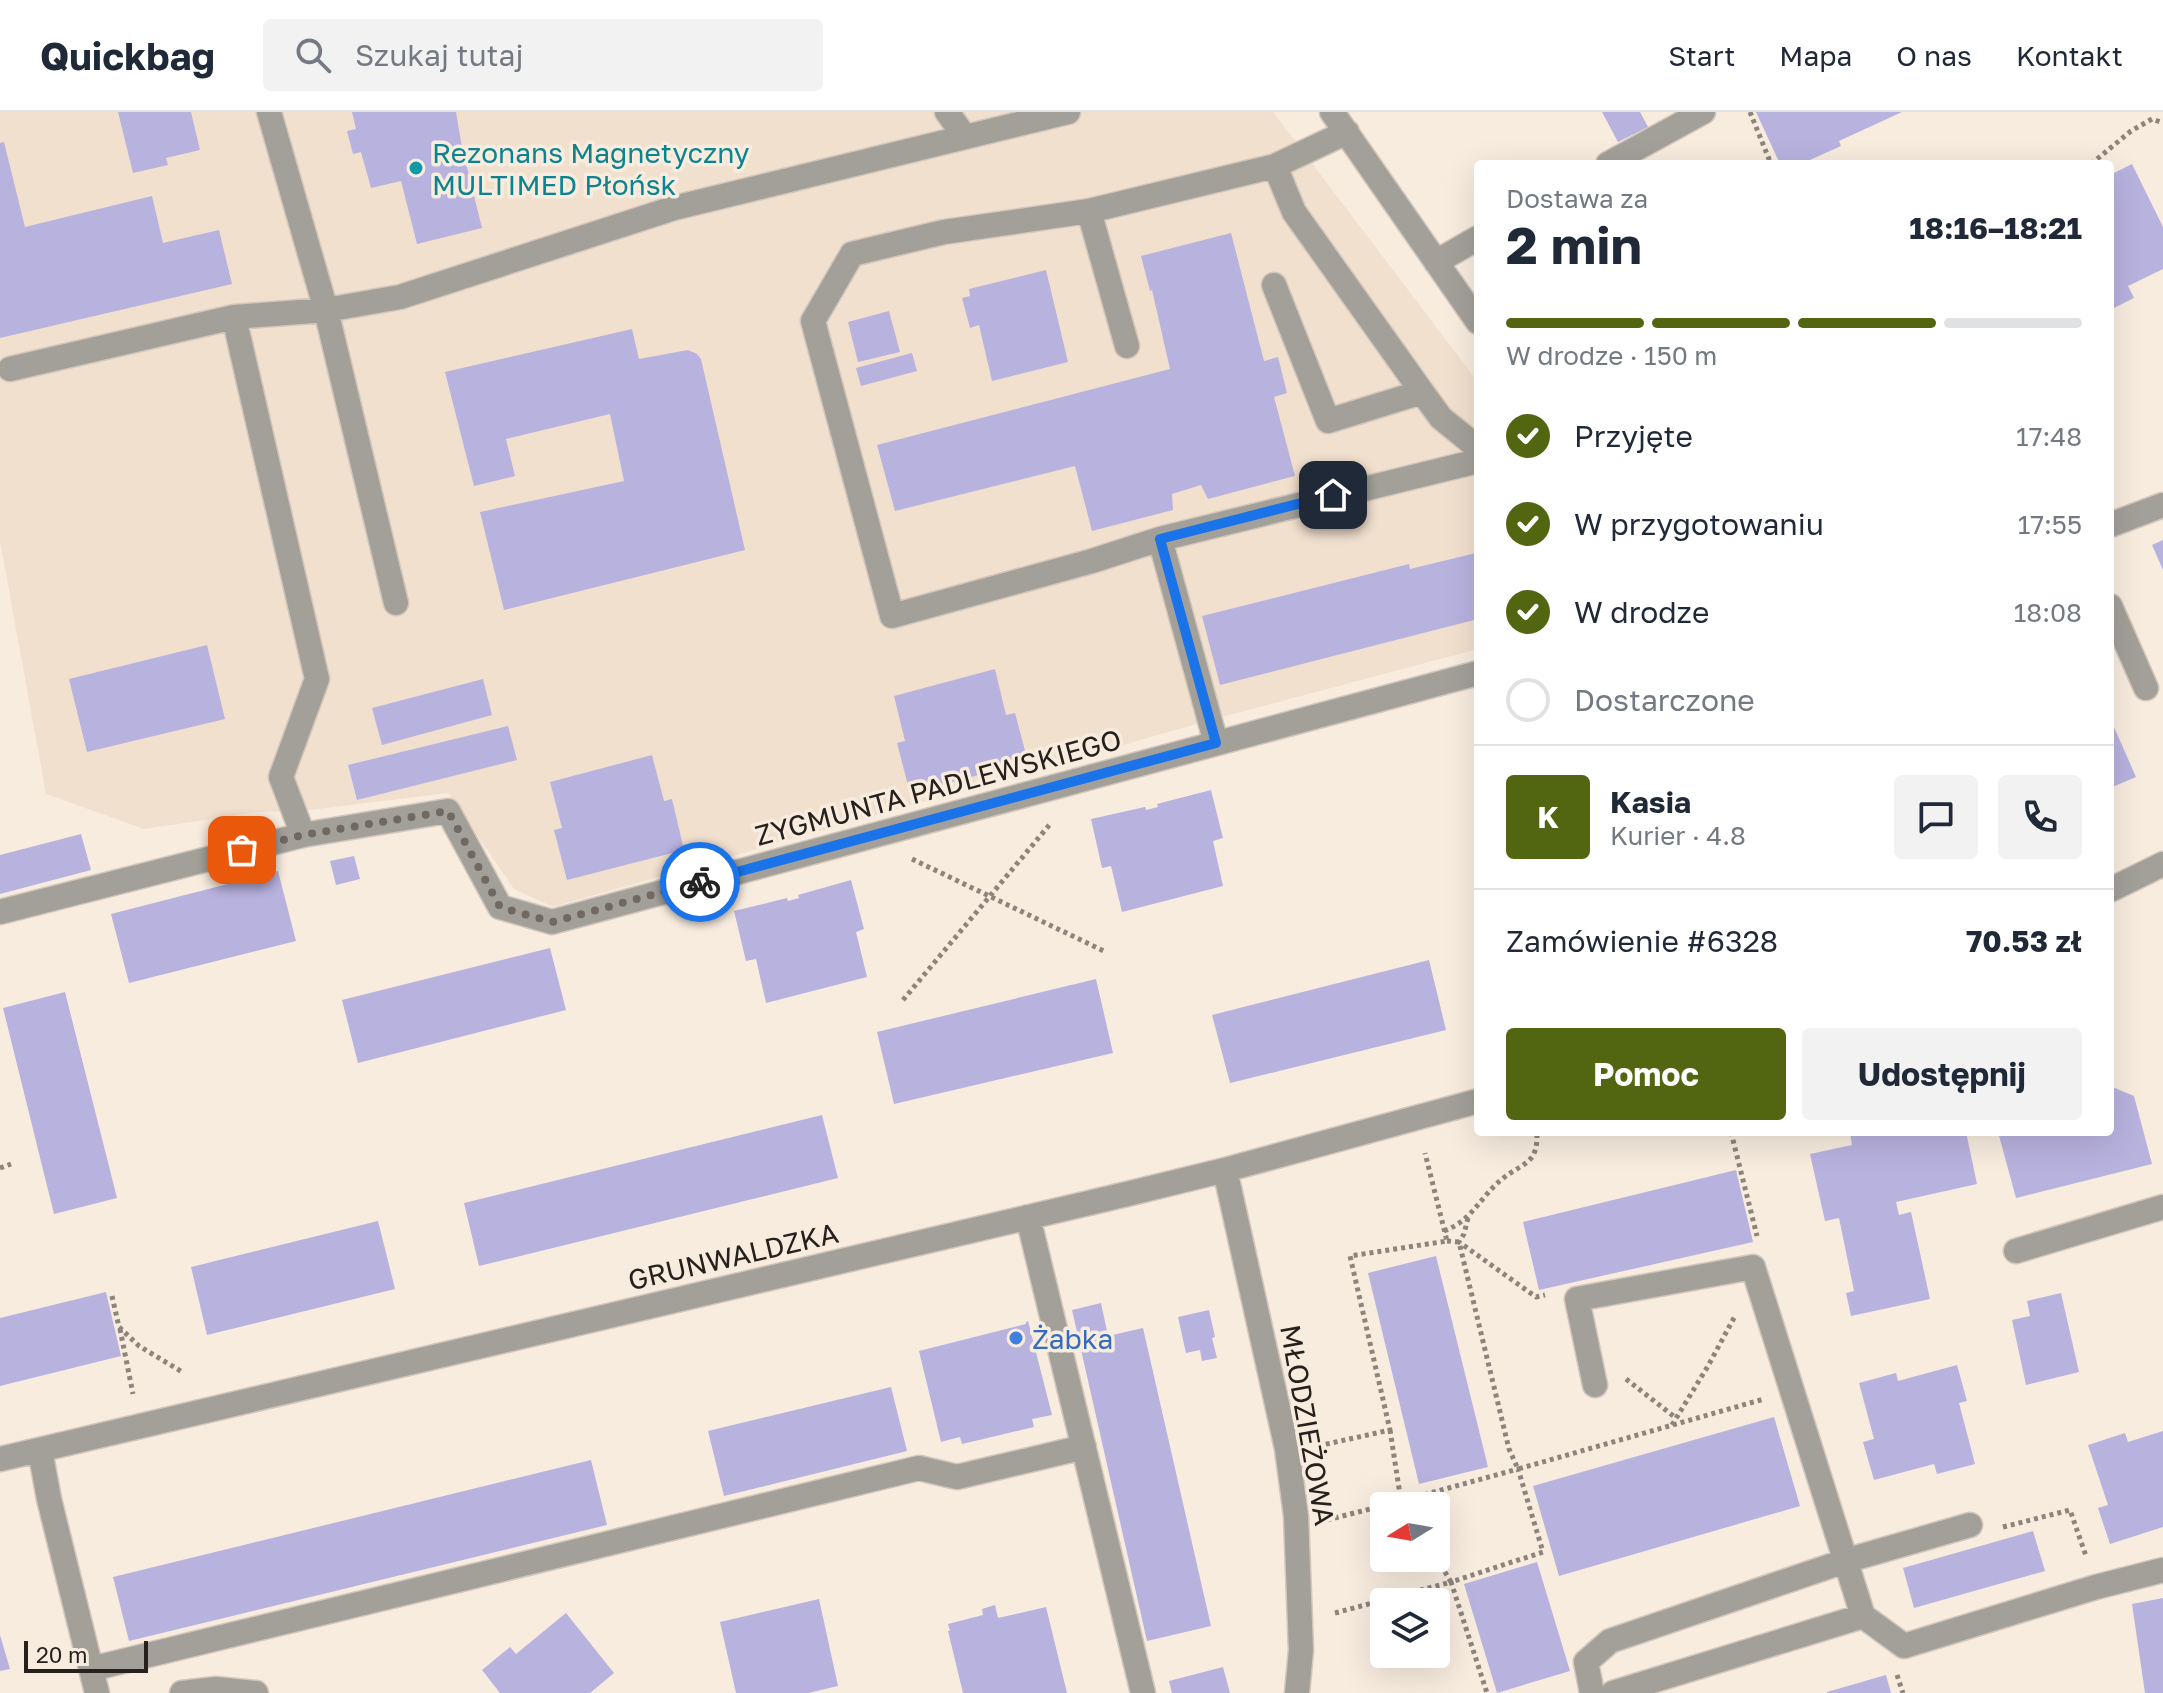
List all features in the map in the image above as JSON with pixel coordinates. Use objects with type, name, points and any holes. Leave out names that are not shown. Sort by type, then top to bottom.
[{"type":"street","points":[[269,112],[326,310],[396,603]]},
{"type":"street","points":[[947,112],[965,137]]},
{"type":"street","points":[[10,369],[234,317],[326,310],[400,297],[674,208],[1068,112]]},
{"type":"street","points":[[1332,112],[1474,316]]},
{"type":"street","points":[[1615,160],[1703,112]]},
{"type":"street","points":[[1347,132],[1275,166],[1089,211],[944,232],[852,254],[813,321],[892,616],[1160,539],[1474,462]]},
{"type":"street","points":[[1275,166],[1294,212],[1422,392],[1441,418],[1474,445]]},
{"type":"street","points":[[1089,211],[1127,346]]},
{"type":"street","points":[[1436,262],[1474,240]]},
{"type":"street","points":[[1274,285],[1328,421],[1422,392]]},
{"type":"street","points":[[234,317],[317,679],[281,777],[303,835]]},
{"type":"street","points":[[2114,523],[2163,505]]},
{"type":"street","points":[[1160,539],[1216,743]]},
{"type":"street","points":[[2114,615],[2146,688]]},
{"type":"street","name":"ZYGMUNTA PADLEWSKIEGO","points":[[0,912],[303,835],[448,811],[500,907],[552,922],[1474,674]]},
{"type":"street","points":[[2114,870],[2163,864]]},
{"type":"street","points":[[2114,888],[2163,864]]},
{"type":"street","name":"GRUNWALDZKA","points":[[0,1459],[1225,1170],[1474,1102]]},
{"type":"street","name":"MŁODZIEŻOWA","points":[[1225,1170],[1287,1449],[1296,1516],[1301,1650],[1297,1693]]},
{"type":"street","points":[[2016,1251],[2163,1207]]},
{"type":"street","points":[[1028,1217],[1143,1693]]},
{"type":"street","points":[[1595,1385],[1577,1299],[1753,1267],[1863,1616],[1904,1646],[2096,1587],[2163,1570]]},
{"type":"street","points":[[40,1450],[94,1681],[919,1468],[957,1477],[1084,1447]]},
{"type":"street","points":[[1592,1693],[1586,1662],[1610,1641],[1845,1561],[1970,1525]]},
{"type":"street","points":[[1613,1693],[1863,1616]]},
{"type":"street","points":[[182,1693],[216,1689],[256,1693]]},
{"type":"path","points":[[1750,112],[1769,160]]},
{"type":"path","points":[[2096,160],[2131,131],[2152,119],[2163,123]]},
{"type":"path","points":[[903,1000],[1058,815]]},
{"type":"path","points":[[865,837],[1106,952]]},
{"type":"path","points":[[1444,1231],[1468,1218],[1484,1195],[1530,1160],[1537,1147],[1537,1136]]},
{"type":"path","points":[[1732,1136],[1760,1246]]},
{"type":"path","points":[[1401,1492],[1390,1430],[1350,1256],[1447,1241],[1425,1153]]},
{"type":"path","points":[[0,1168],[11,1164]]},
{"type":"path","points":[[1468,1218],[1459,1242],[1536,1297],[1551,1294]]},
{"type":"path","points":[[112,1296],[135,1399]]},
{"type":"path","points":[[1671,1426],[1740,1306]]},
{"type":"path","points":[[119,1327],[139,1346],[184,1373]]},
{"type":"path","points":[[1618,1373],[1676,1418]]},
{"type":"path","points":[[1317,1446],[1390,1430]]},
{"type":"path","points":[[1335,1613],[1451,1582],[1543,1552],[1518,1469],[1442,1492]]},
{"type":"path","points":[[1970,1525],[1997,1528],[2070,1510],[2096,1587]]},
{"type":"path","points":[[1326,1520],[1370,1511]]},
{"type":"path","points":[[1445,1572],[1487,1693]]},
{"type":"shaded area","points":[[0,112],[1273,112],[1474,377],[1474,650],[1211,720],[553,907],[514,889],[448,793],[302,811],[258,812],[144,829],[46,794],[0,541]]},
{"type":"building","points":[[118,112],[191,112],[200,150],[166,158],[168,165],[133,173]]},
{"type":"building","name":"Rezonans Magnetyczny MULTIMED Płońsk","points":[[352,112],[456,112],[482,228],[417,244],[401,181],[371,188],[361,152],[353,154],[347,131],[356,129]]},
{"type":"building","points":[[1602,112],[1640,112],[1648,127],[1618,142]]},
{"type":"building","points":[[1756,112],[1902,112],[1839,141],[1841,146],[1810,160],[1778,160]]},
{"type":"building","points":[[4,142],[25,227],[152,196],[163,243],[219,230],[232,284],[0,338],[0,143]]},
{"type":"building","points":[[2132,164],[2163,227],[2163,269],[2128,286],[2134,298],[2114,308],[2114,173]]},
{"type":"building","points":[[1231,233],[1264,361],[1278,357],[1287,393],[1274,397],[1295,476],[1208,499],[1201,485],[1172,494],[1173,510],[1092,531],[1075,466],[895,511],[877,445],[1170,369],[1141,256]]},
{"type":"building","points":[[1046,270],[1068,362],[992,381],[979,325],[970,328],[962,298],[970,296],[969,289]]},
{"type":"building","points":[[889,311],[900,352],[858,362],[848,322]]},
{"type":"building","points":[[632,329],[639,359],[688,350],[701,359],[745,550],[504,610],[480,512],[624,481],[610,414],[506,439],[515,476],[474,486],[445,372]]},
{"type":"building","points":[[912,353],[917,371],[861,386],[856,368]]},
{"type":"building","points":[[2163,540],[2163,570],[2152,545]]},
{"type":"building","points":[[1474,553],[1474,620],[1220,685],[1202,616],[1409,564],[1410,569]]},
{"type":"building","points":[[207,645],[225,719],[87,752],[69,679]]},
{"type":"building","points":[[995,669],[1006,715],[1015,713],[1028,762],[910,793],[897,743],[905,741],[894,696]]},
{"type":"building","points":[[483,679],[492,715],[382,745],[372,708]]},
{"type":"building","points":[[508,726],[517,760],[357,800],[348,765]]},
{"type":"building","points":[[2114,727],[2136,777],[2114,786]]},
{"type":"building","points":[[652,755],[664,801],[672,799],[684,850],[567,880],[554,830],[562,828],[550,782]]},
{"type":"building","points":[[1211,790],[1223,838],[1213,841],[1223,886],[1122,912],[1111,866],[1102,868],[1091,819],[1145,807],[1146,810],[1158,807],[1157,804]]},
{"type":"building","points":[[81,834],[91,870],[0,894],[0,855]]},
{"type":"building","points":[[354,856],[360,879],[336,885],[330,861]]},
{"type":"building","points":[[278,871],[296,941],[129,983],[111,914]]},
{"type":"building","points":[[851,880],[864,929],[856,932],[867,977],[766,1003],[756,959],[746,961],[734,911],[787,898],[788,901],[799,898],[798,895]]},
{"type":"building","points":[[550,948],[566,1010],[358,1063],[342,1000]]},
{"type":"building","points":[[1429,960],[1446,1030],[1230,1083],[1212,1015]]},
{"type":"building","points":[[1096,979],[1113,1053],[894,1104],[877,1032]]},
{"type":"building","points":[[65,992],[117,1198],[54,1214],[3,1008]]},
{"type":"building","points":[[2114,1088],[2134,1096],[2152,1164],[2016,1198],[1999,1136],[2114,1136]]},
{"type":"building","points":[[822,1115],[838,1178],[479,1266],[464,1203]]},
{"type":"building","points":[[1851,1136],[1967,1136],[1977,1184],[1896,1202],[1899,1215],[1911,1212],[1930,1299],[1851,1316],[1846,1293],[1854,1291],[1839,1218],[1825,1221],[1810,1154],[1852,1145]]},
{"type":"building","points":[[1736,1170],[1753,1242],[1539,1290],[1523,1222]]},
{"type":"building","points":[[378,1221],[395,1289],[207,1335],[191,1267]]},
{"type":"building","points":[[1436,1256],[1488,1467],[1419,1484],[1368,1273]]},
{"type":"building","points":[[106,1292],[121,1356],[0,1386],[0,1318]]},
{"type":"building","points":[[2061,1293],[2079,1372],[2026,1385],[2012,1320],[2030,1316],[2027,1301]]},
{"type":"building","points":[[1101,1303],[1108,1336],[1143,1328],[1211,1626],[1147,1641],[1072,1310]]},
{"type":"building","points":[[1209,1310],[1217,1358],[1202,1361],[1200,1350],[1186,1353],[1178,1317]]},
{"type":"building","points":[[1028,1321],[1052,1415],[1032,1419],[1034,1427],[962,1444],[960,1437],[941,1442],[919,1351]]},
{"type":"building","points":[[1957,1365],[1967,1401],[1959,1403],[1975,1464],[1937,1474],[1934,1464],[1874,1480],[1863,1442],[1874,1439],[1859,1383],[1896,1373],[1898,1381]]},
{"type":"building","points":[[891,1387],[907,1451],[724,1496],[708,1431]]},
{"type":"building","points":[[1774,1417],[1800,1506],[1559,1576],[1533,1486]]},
{"type":"building","points":[[2163,1431],[2163,1527],[2110,1544],[2098,1508],[2108,1505],[2088,1445],[2125,1433],[2128,1442]]},
{"type":"building","points":[[591,1460],[607,1525],[129,1641],[113,1577]]},
{"type":"building","points":[[2033,1531],[2045,1571],[1914,1608],[1903,1568]]},
{"type":"building","points":[[1537,1562],[1570,1671],[1497,1693],[1464,1584]]},
{"type":"building","points":[[2163,1598],[2163,1693],[2145,1693],[2132,1604]]},
{"type":"building","points":[[819,1599],[838,1686],[808,1693],[736,1693],[720,1622]]},
{"type":"building","points":[[995,1605],[998,1618],[1046,1607],[1067,1693],[963,1693],[948,1624],[983,1615],[982,1609]]},
{"type":"building","points":[[566,1613],[614,1673],[590,1693],[500,1693],[482,1670],[510,1647],[516,1654]]},
{"type":"building","points":[[0,1635],[10,1669],[0,1671]]},
{"type":"building","points":[[1223,1667],[1230,1693],[1172,1693],[1169,1681]]},
{"type":"building","points":[[1886,1675],[1891,1693],[1827,1693],[1827,1692]]},
{"type":"way so far","points":[[242,850],[303,835],[448,811],[500,907],[552,922],[700,882]]},
{"type":"place","name":"Rezonans Magnetyczny MULTIMED Płońsk","points":[[416,168]]},
{"type":"place","name":"Żabka","points":[[1016,1338]]},
{"type":"route","points":[[700,882],[1216,743],[1160,539],[1333,495]]}]
